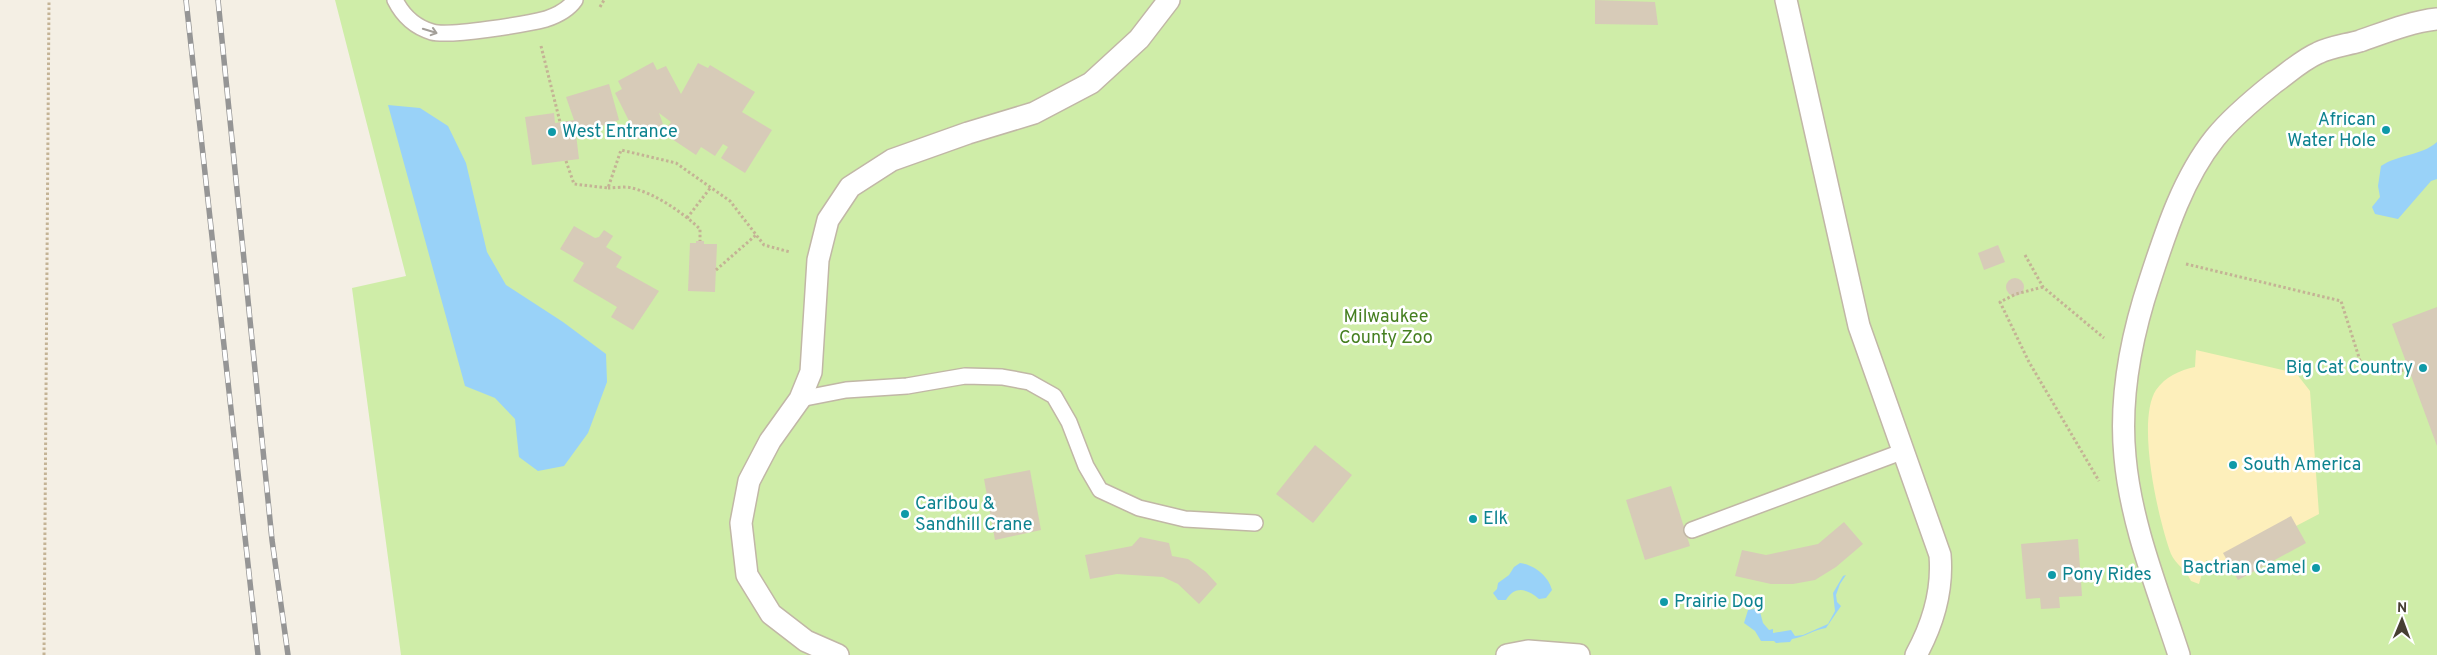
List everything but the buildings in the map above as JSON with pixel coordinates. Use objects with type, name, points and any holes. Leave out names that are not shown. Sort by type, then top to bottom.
[{"type":"street","points":[[838,655],[806,641],[771,614],[747,575],[741,524],[749,481],[770,441],[800,399],[811,372],[818,260],[828,220],[850,187],[892,160],[968,133],[1034,113],[1091,83],[1139,39],[1169,0]]},
{"type":"street","points":[[1786,0],[1859,326],[1904,451],[1940,562],[1941,579],[1928,633],[1916,655]]},
{"type":"street","points":[[2178,655],[2133,511],[2124,441],[2124,400],[2129,359],[2137,323],[2174,212],[2198,164],[2215,138],[2254,100],[2318,53],[2416,21],[2437,19]]},
{"type":"street","points":[[1507,655],[1528,650],[1579,655]]},
{"type":"lane","points":[[395,0],[403,14],[417,26],[433,32],[451,34],[546,19],[562,12],[575,0]]},
{"type":"lane","points":[[800,399],[846,390],[906,386],[965,376],[1002,377],[1029,382],[1054,396],[1069,422],[1086,466],[1100,490],[1140,508],[1185,519],[1256,523]]},
{"type":"lane","points":[[1692,530],[1904,451]]},
{"type":"path","points":[[44,655],[49,0]]},
{"type":"path","points":[[540,46],[560,122]]},
{"type":"path","points":[[608,188],[621,150],[676,163],[730,200],[764,245],[818,260]]},
{"type":"path","points":[[566,160],[574,184],[608,188],[630,187],[653,197],[687,218],[700,229],[700,241]]},
{"type":"path","points":[[687,218],[711,187]]},
{"type":"path","points":[[716,270],[756,235]]},
{"type":"path","points":[[2025,255],[2042,287],[2129,359]]},
{"type":"path","points":[[2158,257],[2341,301],[2363,370],[2384,373],[2405,370]]},
{"type":"path","points":[[2042,287],[2016,294],[2000,302],[2030,362],[2096,478],[2117,501],[2133,511]]},
{"type":"green space","name":"Milwaukee County Zoo","points":[[335,0],[2437,0],[2437,655],[401,655],[352,288],[406,276]]},
{"type":"sand","name":"South America","points":[[2196,350],[2296,373],[2310,391],[2319,514],[2222,565],[2206,560],[2199,584],[2191,581],[2171,554],[2155,495],[2151,470],[2148,424],[2150,405],[2156,390],[2173,375],[2195,367]]},
{"type":"water","points":[[388,105],[420,108],[448,126],[466,163],[487,252],[506,285],[563,322],[606,354],[607,382],[588,433],[564,466],[538,471],[519,457],[515,419],[495,398],[465,386]]},
{"type":"water","points":[[2437,142],[2437,179],[2431,181],[2398,219],[2375,214],[2372,207],[2380,197],[2378,186],[2381,166],[2395,159],[2431,147]]},
{"type":"water","points":[[1520,563],[1535,568],[1548,580],[1552,590],[1546,598],[1539,599],[1526,591],[1517,590],[1506,600],[1498,600],[1493,593],[1497,589],[1498,583]]},
{"type":"water","points":[[1846,575],[1836,595],[1837,602],[1841,606],[1826,628],[1792,639],[1790,642],[1776,643],[1774,641],[1761,641],[1755,631],[1744,623],[1748,610],[1759,608],[1763,623],[1769,630],[1773,629],[1773,633],[1791,630],[1795,636],[1803,635],[1828,624],[1835,611],[1833,593],[1843,576]]},
{"type":"railway","points":[[186,0],[258,655]]},
{"type":"railway","points":[[218,0],[272,540],[288,655]]},
{"type":"place","name":"African Water Hole","points":[[2386,130]]},
{"type":"place","name":"West Entrance","points":[[552,132]]},
{"type":"place","name":"Big Cat Country","points":[[2423,368]]},
{"type":"place","name":"South America","points":[[2233,465]]},
{"type":"place","name":"Caribou & Sandhill Crane","points":[[905,514]]},
{"type":"place","name":"Elk","points":[[1473,519]]},
{"type":"place","name":"Bactrian Camel","points":[[2316,568]]},
{"type":"place","name":"Pony Rides","points":[[2052,575]]},
{"type":"place","name":"Prairie Dog","points":[[1664,602]]}]
